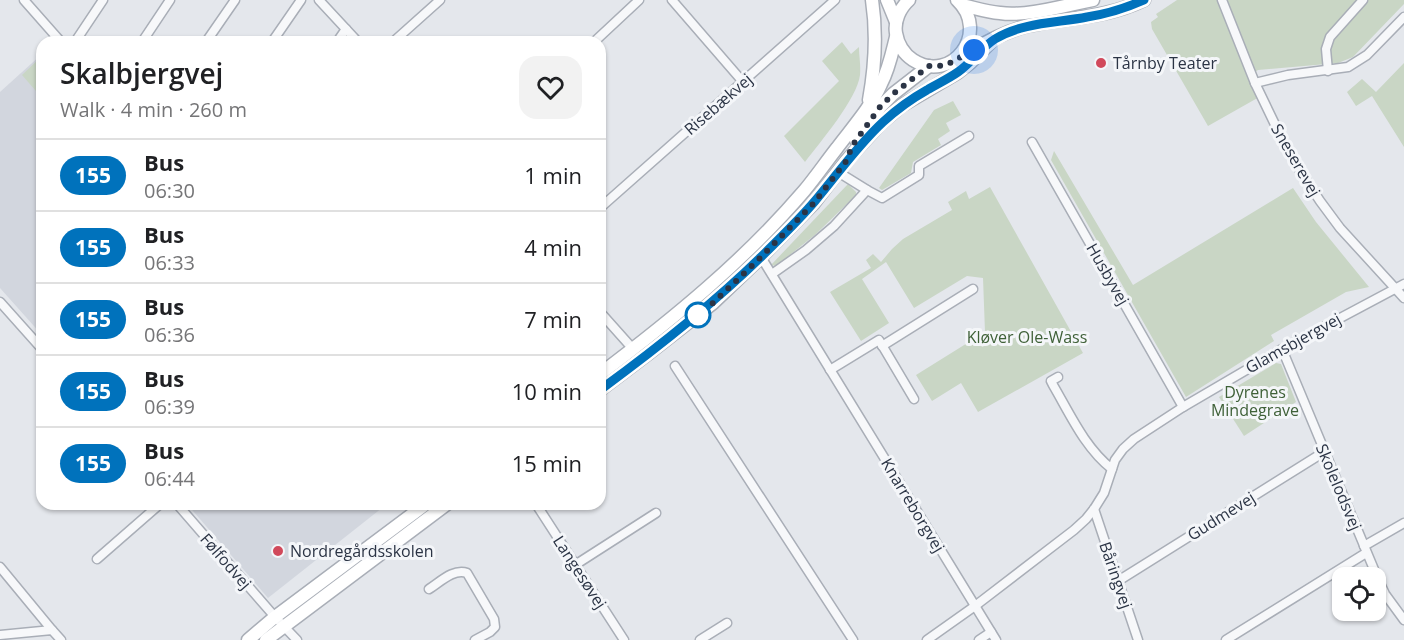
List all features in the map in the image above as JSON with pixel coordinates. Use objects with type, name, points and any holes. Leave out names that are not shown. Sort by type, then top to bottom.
[{"type":"street","points":[[24,0],[56,36]]},
{"type":"street","points":[[32,9],[38,0]]},
{"type":"street","points":[[79,36],[103,0]]},
{"type":"street","points":[[146,36],[170,0]]},
{"type":"street","points":[[210,36],[235,0]]},
{"type":"street","points":[[276,36],[300,0]]},
{"type":"street","points":[[319,0],[352,36]]},
{"type":"street","points":[[400,36],[440,0]]},
{"type":"street","points":[[600,36],[639,0]]},
{"type":"street","points":[[672,0],[743,82]]},
{"type":"street","name":"Risebækvej","points":[[606,203],[835,0]]},
{"type":"street","points":[[868,106],[874,74],[875,52],[872,0]]},
{"type":"street","points":[[887,0],[896,22]]},
{"type":"street","points":[[606,369],[710,286],[758,240],[804,190],[881,86],[889,66],[899,12],[909,0]]},
{"type":"street","points":[[960,3],[1002,14],[1093,0]]},
{"type":"street","points":[[896,37],[908,57],[918,63],[939,66],[948,64],[1005,34],[1026,26],[1088,17],[1144,0]]},
{"type":"street","name":"Sneserevej","points":[[1222,0],[1255,83],[1297,166],[1340,228],[1404,298]]},
{"type":"street","points":[[1328,71],[1326,49],[1330,38],[1363,0]]},
{"type":"street","points":[[956,59],[964,50],[971,27],[968,16],[960,3]]},
{"type":"street","points":[[1255,83],[1288,75],[1348,68],[1367,56],[1404,17]]},
{"type":"street","points":[[341,36],[346,29]]},
{"type":"street","points":[[606,385],[713,303],[814,203],[847,160],[880,124],[901,106],[957,73],[993,40]]},
{"type":"street","points":[[847,160],[852,146],[880,107],[929,66]]},
{"type":"street","points":[[838,172],[882,198],[920,175],[919,166],[969,136]]},
{"type":"street","name":"Husbyvej","points":[[1032,142],[1183,407]]},
{"type":"street","points":[[772,274],[806,250],[834,226],[867,190]]},
{"type":"street","name":"Knarreborgvej","points":[[761,257],[994,636]]},
{"type":"street","name":"Glamsbjergvej","points":[[927,640],[975,606],[1086,519],[1104,493],[1115,460],[1134,439],[1183,407],[1282,349],[1404,284]]},
{"type":"street","points":[[882,346],[973,290]]},
{"type":"street","points":[[0,302],[36,342]]},
{"type":"street","points":[[606,319],[633,349]]},
{"type":"street","points":[[830,370],[879,340],[915,399]]},
{"type":"street","name":"Skolelodsvej","points":[[1282,349],[1365,550],[1385,594],[1404,620]]},
{"type":"street","points":[[675,366],[853,640]]},
{"type":"street","points":[[1058,377],[1051,381],[1066,408],[1091,448],[1112,469]]},
{"type":"street","name":"Gudmevej","points":[[1118,581],[1324,452]]},
{"type":"street","name":"Båringvej","points":[[1094,509],[1138,640]]},
{"type":"street","points":[[97,559],[153,510]]},
{"type":"street","name":"Følfodvej","points":[[182,510],[297,640]]},
{"type":"street","points":[[266,640],[280,622],[419,510]]},
{"type":"street","points":[[248,640],[280,622],[439,510]]},
{"type":"street","name":"Langesøvej","points":[[540,510],[624,640]]},
{"type":"street","points":[[575,565],[656,513]]},
{"type":"street","points":[[1226,640],[1404,523]]},
{"type":"street","points":[[0,567],[61,640]]},
{"type":"street","points":[[429,589],[457,571],[467,573],[494,619],[495,627],[476,640]]},
{"type":"street","points":[[700,640],[727,623]]},
{"type":"street","points":[[0,635],[52,630]]},
{"type":"street","points":[[979,640],[994,636]]},
{"type":"shaded area","points":[[36,59],[36,328],[0,288],[0,92]]},
{"type":"shaded area","name":"Nordregårdsskolen","points":[[192,510],[379,510],[268,598]]},
{"type":"green space","points":[[1177,0],[1404,0],[1404,4],[1353,57],[1338,63],[1258,70],[1252,74],[1261,96],[1208,126],[1152,29],[1151,22],[1158,17],[1156,14]]},
{"type":"green space","points":[[842,42],[851,54],[859,47],[860,75],[857,85],[837,120],[805,162],[784,136],[839,81],[822,61]]},
{"type":"green space","points":[[36,62],[36,91],[22,75]]},
{"type":"green space","points":[[1404,63],[1404,147],[1372,96],[1356,106],[1347,92],[1362,79],[1376,92]]},
{"type":"green space","points":[[953,101],[961,115],[946,123],[950,131],[938,139],[941,145],[913,162],[911,173],[882,190],[879,188],[934,110]]},
{"type":"green space","points":[[1054,151],[1133,285],[1293,188],[1316,222],[1369,287],[1346,292],[1271,335],[1274,341],[1186,397],[1051,160]]},
{"type":"green space","points":[[848,184],[856,195],[816,234],[776,266],[771,265]]},
{"type":"green space","name":"Kløver Ole-Wass","points":[[990,187],[1083,353],[978,412],[961,383],[932,401],[916,375],[985,332],[983,278],[967,276],[914,308],[886,262],[862,279],[889,323],[861,341],[830,292],[871,268],[866,260],[873,254],[881,262],[903,239],[952,210],[948,202],[966,191],[969,199]]},
{"type":"green space","name":"Dyrenes Mindegrave","points":[[1276,363],[1281,364],[1296,402],[1244,436],[1219,397]]},
{"type":"bus line","name":"155","points":[[606,385],[713,303],[814,203],[847,160],[880,124],[901,106],[957,73],[993,40],[1026,26],[1102,14],[1144,0]]},
{"type":"place","name":"Tårnby Teater","points":[[1101,63]]},
{"type":"place","name":"Nordregårdsskolen","points":[[278,551]]},
{"type":"route","points":[[698,315],[761,257],[814,203],[847,160],[852,146],[880,107],[893,94],[929,66],[948,64],[974,50]]}]
